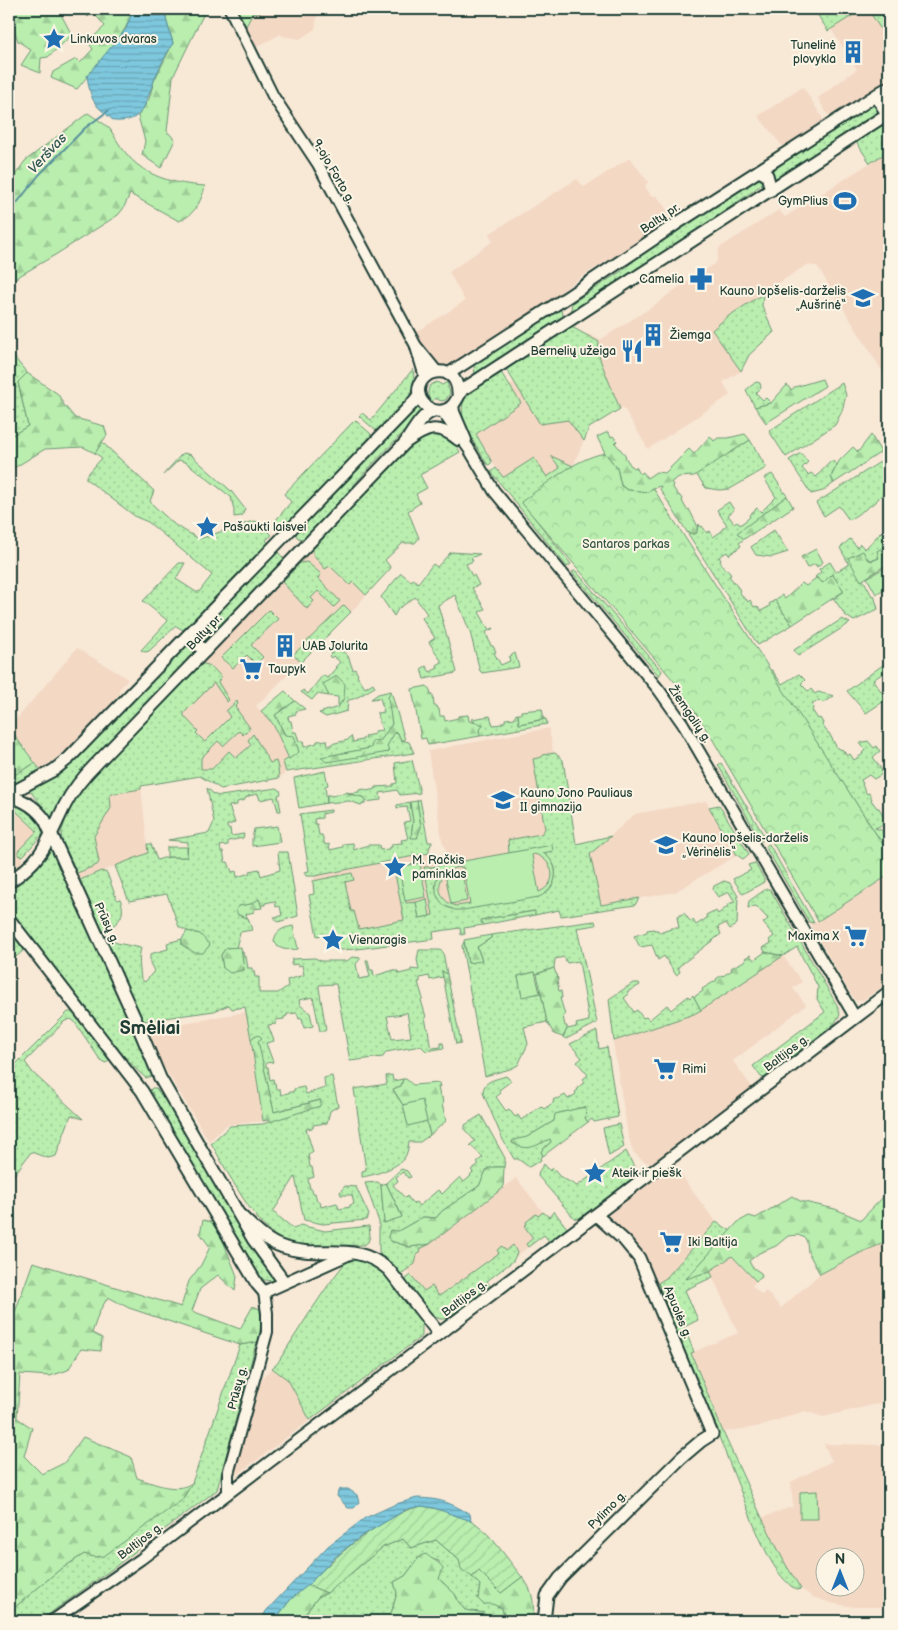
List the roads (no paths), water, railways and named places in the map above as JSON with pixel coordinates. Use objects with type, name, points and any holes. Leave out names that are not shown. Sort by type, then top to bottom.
[{"type":"main road","points":[[885,89],[880,102],[884,109],[889,112]]},
{"type":"main road","name":"Baltų pr.","points":[[9,795],[54,770],[69,758],[412,404],[419,395],[419,387],[425,377],[442,373],[569,296],[679,222],[885,89]]},
{"type":"main road","name":"Baltų pr.","points":[[9,882],[24,872],[44,851],[65,805],[75,788],[86,775],[405,443],[428,413],[438,411],[455,401],[462,390],[889,112]]},
{"type":"main road","points":[[759,171],[770,179],[771,190]]},
{"type":"main road","points":[[569,296],[565,310],[570,315],[575,316]]},
{"type":"main road","points":[[442,373],[457,384],[455,401]]},
{"type":"main road","points":[[419,395],[422,403],[438,411]]},
{"type":"main road","points":[[285,536],[301,550]]},
{"type":"main road","points":[[188,636],[205,652]]},
{"type":"main road","name":"Prūsų g.","points":[[9,795],[30,804],[39,812],[52,835],[160,1078],[253,1239],[284,1282]]},
{"type":"main road","name":"Prūsų g.","points":[[9,919],[142,1091],[248,1269],[264,1292]]},
{"type":"main road","name":"Baltijos g.","points":[[439,1334],[889,992]]},
{"type":"main road","points":[[142,1091],[160,1078]]},
{"type":"main road","name":"Prūsų g.","points":[[240,1215],[271,1241],[283,1247],[304,1251],[353,1252],[371,1257],[389,1270],[439,1334]]},
{"type":"main road","name":"Apuolės g.","points":[[596,1215],[625,1241],[639,1258],[712,1434]]},
{"type":"main road","points":[[264,1292],[353,1252]]},
{"type":"main road","name":"Pylimo g.","points":[[544,1621],[547,1596],[560,1578],[681,1458],[712,1434]]},
{"type":"street","name":"9-ojo Forto g.","points":[[230,9],[273,96],[318,164],[416,346],[425,377]]},
{"type":"street","name":"9-ojo Forto g.","points":[[416,346],[442,373]]},
{"type":"street","name":"Žiemgalių g.","points":[[455,401],[454,412],[462,427],[469,448]]},
{"type":"street","name":"Žiemgalių g.","points":[[438,411],[469,448],[494,491],[659,690],[683,724],[855,1018]]},
{"type":"street","points":[[405,443],[422,432],[436,429],[449,433],[469,448]]},
{"type":"street","name":"Prūsų g.","points":[[228,1492],[228,1474],[266,1332],[267,1313],[264,1292]]},
{"type":"street","name":"Baltijos g.","points":[[52,1621],[95,1592],[439,1334]]},
{"type":"water","points":[[133,9],[166,9],[166,19],[173,43],[159,69],[143,109],[125,121],[114,121],[95,104],[90,92],[87,76],[126,29]]},
{"type":"water","points":[[348,1489],[357,1495],[359,1503],[354,1508],[348,1508],[337,1496],[338,1491]]},
{"type":"water","points":[[417,1498],[439,1500],[450,1504],[470,1514],[471,1521],[434,1508],[422,1506],[407,1509],[360,1537],[334,1558],[308,1585],[291,1599],[274,1621],[261,1621],[266,1611],[328,1546],[365,1518],[396,1504]]},
{"type":"waterway","name":"Veršvas","points":[[9,213],[39,175],[85,128],[108,111]]},
{"type":"place","name":"Linkuvos dvaras","points":[[54,39]]},
{"type":"place","name":"Tunelinė plovykla","points":[[853,52]]},
{"type":"place","name":"GymPlius","points":[[845,201]]},
{"type":"place","name":"Camelia","points":[[701,279]]},
{"type":"place","name":"Kauno lopšelis-darželis „Aušrinė“","points":[[863,298]]},
{"type":"place","name":"Žiemga","points":[[653,335]]},
{"type":"place","name":"Bernelių užeiga","points":[[632,351]]},
{"type":"place","name":"Pašaukti laisvei","points":[[207,527]]},
{"type":"place","name":"UAB Jolurita","points":[[285,646]]},
{"type":"place","name":"Taupyk","points":[[251,669]]},
{"type":"place","name":"Kauno Jono Pauliaus II gimnazija","points":[[503,800]]},
{"type":"place","name":"Kauno lopšelis-darželis „Vėrinėlis“","points":[[666,845]]},
{"type":"place","name":"M. Račkis paminklas","points":[[395,867]]},
{"type":"place","name":"Maxima X","points":[[856,936]]},
{"type":"place","name":"Vienaragis","points":[[333,940]]},
{"type":"place","name":"Rimi","points":[[665,1069]]},
{"type":"place","name":"Ateik ir piešk","points":[[595,1173]]},
{"type":"place","name":"Iki Baltija","points":[[671,1242]]},
{"type":"district","name":"Smėliai","points":[[150,1028]]},
{"type":"park label","name":"Santaros parkas","points":[[626,544]]}]
